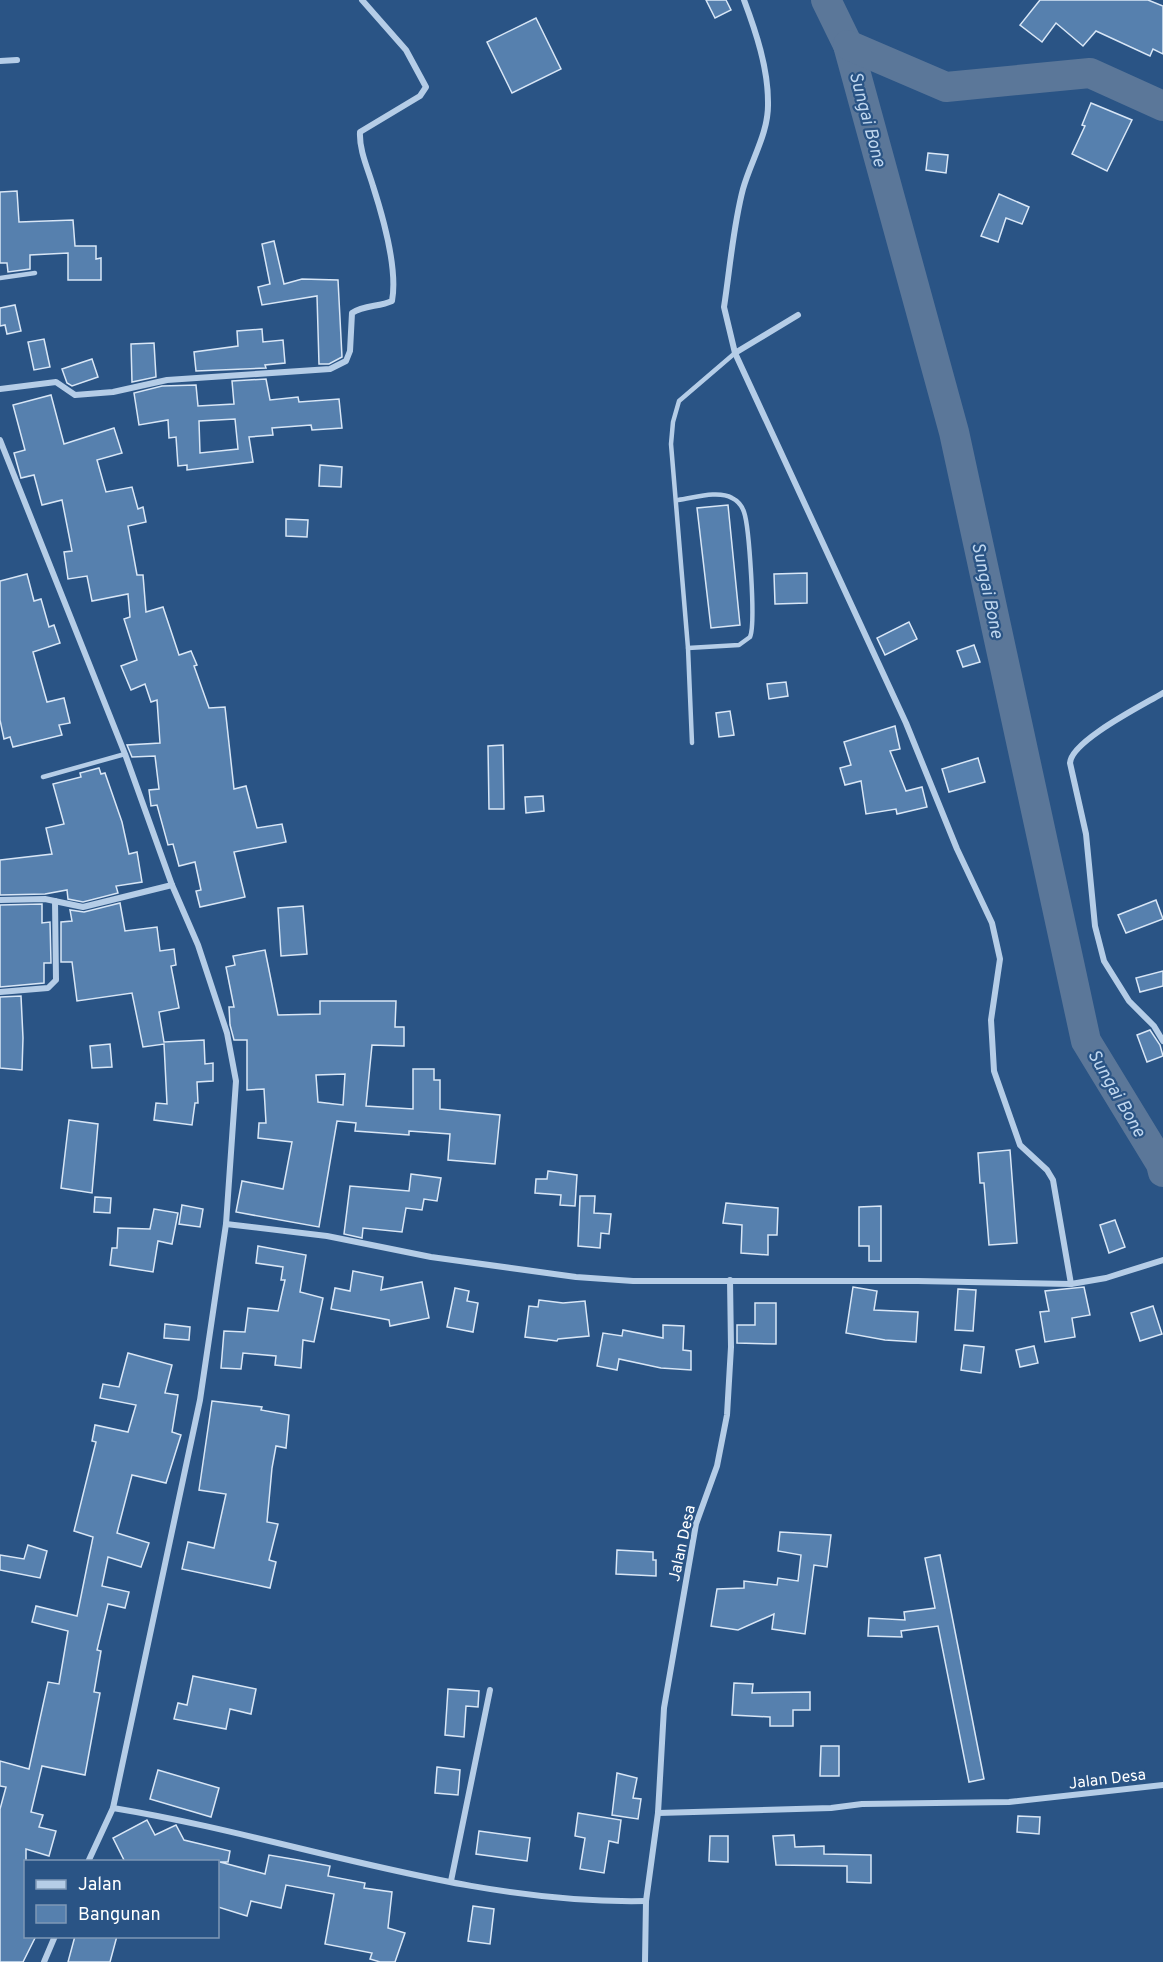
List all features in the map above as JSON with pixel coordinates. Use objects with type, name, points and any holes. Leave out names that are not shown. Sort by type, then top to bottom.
[{"type":"street","points":[[0,389],[56,382],[75,395],[113,392],[167,380],[330,369],[346,361],[350,351],[352,313],[358,309],[386,304],[392,301],[394,295],[378,202],[364,158],[360,132],[420,96],[426,87],[406,50],[362,0]]},
{"type":"street","points":[[744,0],[756,34],[768,104],[765,130],[744,188],[738,212],[724,307],[735,353],[906,723],[957,849],[992,923],[1000,959],[991,1020],[994,1071],[1020,1145],[1047,1170],[1053,1180],[1071,1284]]},
{"type":"street","points":[[0,61],[17,60]]},
{"type":"street","points":[[735,353],[798,315]]},
{"type":"street","points":[[0,440],[125,754],[172,885],[198,945],[227,1034],[236,1081],[226,1224],[200,1400],[113,1808],[89,1860]]},
{"type":"street","points":[[1163,693],[1104,728],[1073,752],[1070,763],[1086,834],[1095,926],[1104,961],[1129,1001],[1154,1026],[1163,1041]]},
{"type":"street","points":[[0,900],[55,902],[83,907],[172,885]]},
{"type":"street","points":[[0,992],[48,988],[54,985],[55,902]]},
{"type":"street","points":[[226,1224],[327,1236],[431,1257],[576,1277],[633,1281],[1071,1284],[1106,1278],[1163,1260]]},
{"type":"street","name":"Jalan Desa","points":[[645,1962],[646,1901],[658,1813],[664,1708],[696,1524],[717,1466],[727,1415],[732,1336],[730,1280]]},
{"type":"street","points":[[451,1881],[490,1690]]},
{"type":"street","name":"Jalan Desa","points":[[658,1813],[831,1808],[862,1804],[1009,1802],[1163,1785]]},
{"type":"street","points":[[113,1808],[263,1838],[451,1881],[562,1898],[646,1901]]},
{"type":"street","points":[[44,1962],[54,1938]]},
{"type":"lane","points":[[0,278],[35,273]]},
{"type":"lane","points":[[692,742],[678,500],[671,444],[675,410],[692,389],[735,353]]},
{"type":"lane","points":[[678,500],[723,494],[732,498],[745,514],[753,621],[750,637],[739,645],[688,648]]},
{"type":"lane","points":[[43,777],[125,754]]},
{"type":"building","points":[[706,0],[726,0],[731,10],[715,18]]},
{"type":"building","points":[[1040,0],[1148,0],[1163,6],[1163,54],[1153,49],[1150,56],[1096,31],[1083,46],[1056,23],[1042,42],[1020,25]]},
{"type":"building","points":[[536,18],[561,69],[512,93],[487,42]]},
{"type":"building","points":[[1091,103],[1132,120],[1107,171],[1072,154],[1085,126],[1082,125]]},
{"type":"building","points":[[928,153],[948,155],[946,173],[926,170]]},
{"type":"building","points":[[17,191],[19,222],[73,220],[75,246],[96,246],[96,259],[101,258],[101,280],[68,280],[68,253],[30,255],[30,269],[8,272],[7,263],[0,263],[0,192]]},
{"type":"building","points":[[999,194],[1029,207],[1022,224],[1006,218],[998,242],[981,236]]},
{"type":"building","points":[[274,241],[284,284],[302,279],[338,280],[342,357],[329,364],[319,364],[317,296],[262,305],[258,287],[270,284],[262,244]]},
{"type":"building","points":[[15,305],[21,331],[7,334],[5,325],[0,326],[0,308]]},
{"type":"building","points":[[262,329],[263,342],[283,340],[285,363],[265,365],[266,368],[196,371],[194,352],[238,346],[237,331]]},
{"type":"building","points":[[44,339],[50,367],[34,370],[28,342]]},
{"type":"building","points":[[154,343],[156,377],[132,382],[131,344]]},
{"type":"building","points":[[92,359],[98,377],[72,386],[67,383],[62,369]]},
{"type":"building","points":[[266,379],[270,400],[298,397],[299,402],[339,399],[342,428],[312,430],[311,425],[272,428],[273,435],[249,437],[253,462],[187,470],[187,465],[178,466],[176,437],[169,438],[168,420],[139,425],[134,393],[162,386],[196,385],[198,406],[234,404],[232,381]],"holes":[[[235,419],[238,449],[200,453],[199,421]]]},
{"type":"building","points":[[51,395],[64,444],[114,428],[122,453],[97,460],[106,492],[132,487],[138,509],[143,507],[146,522],[128,526],[137,575],[143,575],[146,612],[163,607],[179,655],[191,651],[209,708],[225,707],[234,789],[246,786],[257,828],[282,824],[286,842],[234,852],[245,897],[200,907],[196,891],[201,890],[195,862],[179,866],[173,844],[168,845],[157,805],[151,806],[149,790],[159,789],[155,756],[132,757],[127,745],[160,743],[157,700],[151,702],[145,684],[131,690],[121,666],[137,660],[124,619],[130,617],[128,594],[92,601],[87,576],[68,579],[64,552],[72,551],[62,500],[42,505],[34,475],[21,478],[14,453],[25,450],[13,405]]},
{"type":"building","points":[[320,465],[342,467],[341,487],[319,486]]},
{"type":"building","points":[[728,505],[740,625],[711,628],[697,508]]},
{"type":"building","points":[[286,519],[308,520],[307,537],[286,536]]},
{"type":"building","points":[[807,573],[807,603],[775,604],[774,574]]},
{"type":"building","points":[[27,574],[34,601],[41,599],[49,627],[54,625],[60,643],[33,652],[47,702],[64,698],[70,723],[59,725],[62,735],[13,747],[10,737],[4,739],[0,720],[0,581]]},
{"type":"building","points":[[909,622],[917,639],[885,655],[877,638]]},
{"type":"building","points":[[974,645],[980,662],[963,667],[957,651]]},
{"type":"building","points":[[786,682],[788,696],[769,699],[767,684]]},
{"type":"building","points":[[730,711],[734,735],[719,737],[716,713]]},
{"type":"building","points":[[895,726],[900,749],[890,751],[906,791],[922,787],[927,807],[897,814],[896,809],[866,814],[861,781],[845,785],[840,768],[851,765],[844,742]]},
{"type":"building","points":[[503,745],[504,809],[489,809],[488,746]]},
{"type":"building","points":[[978,758],[985,782],[949,792],[942,769]]},
{"type":"building","points":[[99,768],[101,774],[105,773],[122,822],[129,854],[137,852],[142,882],[116,886],[118,893],[83,902],[68,899],[67,890],[45,894],[0,895],[0,860],[52,854],[46,828],[64,824],[53,784],[81,777],[80,773]]},
{"type":"building","points":[[543,796],[544,811],[526,813],[525,797]]},
{"type":"building","points":[[1156,900],[1163,919],[1126,933],[1118,915]]},
{"type":"building","points":[[120,903],[125,931],[157,927],[160,951],[174,949],[176,965],[171,966],[179,1008],[159,1012],[164,1042],[204,1040],[205,1064],[213,1063],[213,1081],[197,1082],[198,1103],[195,1103],[192,1125],[154,1120],[156,1103],[167,1104],[164,1044],[143,1047],[132,993],[77,1001],[72,962],[61,962],[61,922],[72,921],[70,910],[84,912]]},
{"type":"building","points":[[42,904],[42,923],[50,922],[51,963],[44,963],[44,983],[0,987],[0,905]]},
{"type":"building","points":[[303,906],[307,954],[281,956],[278,908]]},
{"type":"building","points":[[265,950],[278,1015],[320,1014],[320,1001],[396,1001],[395,1027],[404,1027],[404,1046],[372,1045],[366,1106],[413,1109],[413,1069],[434,1069],[434,1080],[440,1080],[440,1109],[500,1115],[495,1164],[448,1160],[450,1134],[409,1131],[409,1135],[355,1131],[356,1123],[337,1121],[319,1227],[236,1212],[242,1181],[283,1189],[292,1142],[258,1138],[259,1123],[266,1123],[264,1089],[247,1090],[247,1040],[234,1040],[230,1025],[229,1007],[234,1007],[226,967],[235,965],[233,956]],"holes":[[[345,1074],[343,1105],[318,1102],[316,1075]]]},
{"type":"building","points":[[1163,971],[1163,986],[1140,992],[1136,978]]},
{"type":"building","points":[[21,996],[22,1070],[0,1068],[0,997]]},
{"type":"building","points":[[1150,1030],[1160,1045],[1163,1056],[1147,1062],[1137,1035]]},
{"type":"building","points":[[110,1044],[112,1067],[92,1068],[90,1046]]},
{"type":"building","points":[[69,1120],[98,1124],[92,1193],[61,1188]]},
{"type":"building","points":[[1010,1150],[1017,1243],[989,1245],[984,1183],[980,1183],[978,1153]]},
{"type":"building","points":[[548,1171],[577,1175],[575,1206],[560,1205],[561,1195],[535,1193],[536,1179],[547,1179]]},
{"type":"building","points":[[411,1174],[441,1178],[437,1201],[424,1199],[422,1210],[406,1208],[402,1232],[363,1228],[362,1238],[344,1234],[350,1186],[409,1191]]},
{"type":"building","points":[[580,1196],[595,1196],[594,1213],[611,1214],[609,1234],[601,1233],[600,1248],[578,1246]]},
{"type":"building","points":[[95,1197],[111,1198],[110,1213],[94,1212]]},
{"type":"building","points":[[726,1203],[778,1208],[777,1235],[768,1235],[768,1255],[741,1253],[742,1225],[723,1223]]},
{"type":"building","points":[[182,1205],[203,1209],[200,1227],[179,1224]]},
{"type":"building","points":[[881,1206],[881,1261],[869,1261],[869,1246],[859,1246],[859,1207]]},
{"type":"building","points":[[154,1209],[178,1213],[172,1244],[158,1241],[153,1272],[110,1265],[112,1248],[117,1248],[118,1228],[150,1229]]},
{"type":"building","points":[[1115,1220],[1125,1247],[1109,1253],[1100,1225]]},
{"type":"building","points":[[258,1246],[306,1255],[300,1292],[323,1298],[314,1342],[303,1340],[301,1368],[275,1365],[276,1356],[243,1353],[241,1369],[221,1368],[224,1331],[245,1332],[248,1308],[278,1311],[285,1280],[281,1280],[283,1267],[256,1263]]},
{"type":"building","points":[[353,1271],[383,1277],[381,1290],[422,1282],[429,1318],[390,1326],[389,1320],[331,1309],[335,1288],[350,1291]]},
{"type":"building","points":[[853,1287],[877,1291],[874,1310],[918,1312],[916,1342],[885,1340],[846,1333]]},
{"type":"building","points":[[1084,1287],[1090,1315],[1072,1318],[1075,1337],[1045,1342],[1040,1312],[1049,1311],[1045,1291]]},
{"type":"building","points":[[455,1288],[469,1291],[467,1301],[478,1303],[473,1332],[447,1327]]},
{"type":"building","points":[[958,1289],[976,1290],[973,1331],[955,1330]]},
{"type":"building","points":[[539,1300],[563,1303],[585,1301],[589,1336],[558,1339],[557,1341],[525,1337],[529,1306],[538,1307]]},
{"type":"building","points":[[755,1303],[776,1303],[776,1344],[737,1343],[737,1325],[755,1325]]},
{"type":"building","points":[[1153,1306],[1162,1334],[1140,1341],[1131,1313]]},
{"type":"building","points":[[165,1324],[190,1327],[189,1340],[164,1338]]},
{"type":"building","points":[[663,1325],[684,1326],[683,1350],[691,1351],[691,1370],[661,1368],[619,1359],[617,1370],[597,1366],[603,1333],[622,1336],[623,1330],[663,1338]]},
{"type":"building","points":[[964,1345],[984,1347],[981,1373],[961,1370]]},
{"type":"building","points":[[1034,1346],[1038,1363],[1020,1367],[1016,1350]]},
{"type":"building","points":[[128,1353],[172,1365],[165,1393],[178,1395],[172,1432],[181,1435],[166,1483],[132,1475],[117,1533],[149,1543],[141,1567],[108,1557],[102,1586],[129,1592],[125,1608],[108,1604],[97,1650],[101,1651],[94,1692],[100,1693],[85,1775],[42,1766],[31,1812],[43,1815],[39,1827],[56,1831],[49,1856],[26,1849],[24,1938],[35,1938],[23,1962],[0,1962],[0,1809],[6,1787],[0,1786],[0,1761],[29,1769],[48,1682],[59,1684],[68,1631],[32,1622],[36,1606],[77,1616],[93,1537],[74,1531],[96,1442],[92,1441],[95,1425],[128,1432],[136,1405],[100,1398],[103,1384],[119,1387]]},
{"type":"building","points":[[212,1401],[262,1407],[261,1410],[289,1415],[286,1448],[276,1446],[272,1468],[267,1522],[278,1524],[269,1560],[276,1562],[270,1588],[182,1569],[188,1542],[214,1548],[226,1494],[199,1490]]},
{"type":"building","points":[[780,1532],[831,1535],[827,1567],[814,1565],[805,1634],[772,1629],[774,1614],[738,1630],[711,1626],[717,1589],[744,1588],[744,1581],[777,1585],[778,1578],[798,1581],[801,1555],[778,1551]]},
{"type":"building","points":[[28,1545],[47,1551],[40,1578],[0,1570],[0,1555],[24,1559]]},
{"type":"building","points":[[617,1550],[653,1552],[653,1560],[656,1560],[656,1576],[616,1574]]},
{"type":"building","points":[[940,1555],[984,1779],[969,1782],[938,1626],[901,1631],[902,1637],[868,1636],[869,1618],[905,1620],[904,1612],[935,1608],[925,1558]]},
{"type":"building","points":[[193,1676],[256,1689],[251,1714],[230,1709],[226,1729],[174,1719],[178,1703],[187,1705]]},
{"type":"building","points":[[734,1683],[753,1684],[752,1693],[810,1692],[810,1710],[793,1710],[793,1726],[770,1726],[770,1717],[732,1715]]},
{"type":"building","points":[[448,1689],[479,1691],[478,1707],[466,1706],[464,1737],[445,1735]]},
{"type":"building","points":[[821,1746],[839,1746],[839,1776],[820,1776]]},
{"type":"building","points":[[437,1767],[460,1770],[458,1795],[435,1793]]},
{"type":"building","points":[[158,1770],[219,1788],[211,1817],[150,1799]]},
{"type":"building","points":[[617,1773],[637,1778],[633,1798],[641,1799],[638,1819],[612,1815]]},
{"type":"building","points":[[578,1813],[621,1820],[618,1843],[609,1841],[604,1873],[580,1869],[585,1838],[575,1836]]},
{"type":"building","points":[[1018,1816],[1040,1817],[1039,1834],[1017,1832]]},
{"type":"building","points":[[147,1820],[155,1835],[176,1825],[184,1840],[230,1851],[228,1862],[220,1862],[265,1874],[269,1855],[298,1860],[330,1866],[328,1876],[365,1883],[364,1888],[392,1892],[388,1928],[405,1933],[395,1962],[380,1962],[370,1959],[372,1953],[325,1944],[334,1894],[286,1885],[281,1908],[251,1901],[247,1916],[219,1907],[219,1860],[124,1860],[113,1838]]},
{"type":"building","points":[[479,1831],[530,1838],[527,1861],[476,1854]]},
{"type":"building","points":[[794,1835],[795,1847],[824,1846],[824,1854],[871,1855],[871,1883],[847,1882],[847,1866],[776,1865],[773,1836]]},
{"type":"building","points":[[710,1836],[728,1836],[728,1862],[709,1861]]},
{"type":"building","points":[[473,1906],[494,1909],[490,1944],[468,1941]]},
{"type":"building","points":[[74,1938],[116,1938],[110,1962],[68,1962]]},
{"type":"waterway","name":"Sungai Bone","points":[[826,0],[848,45],[954,432],[1086,1041],[1161,1164],[1163,1172]]},
{"type":"waterway","points":[[848,45],[946,87],[1090,73],[1163,106]]}]
